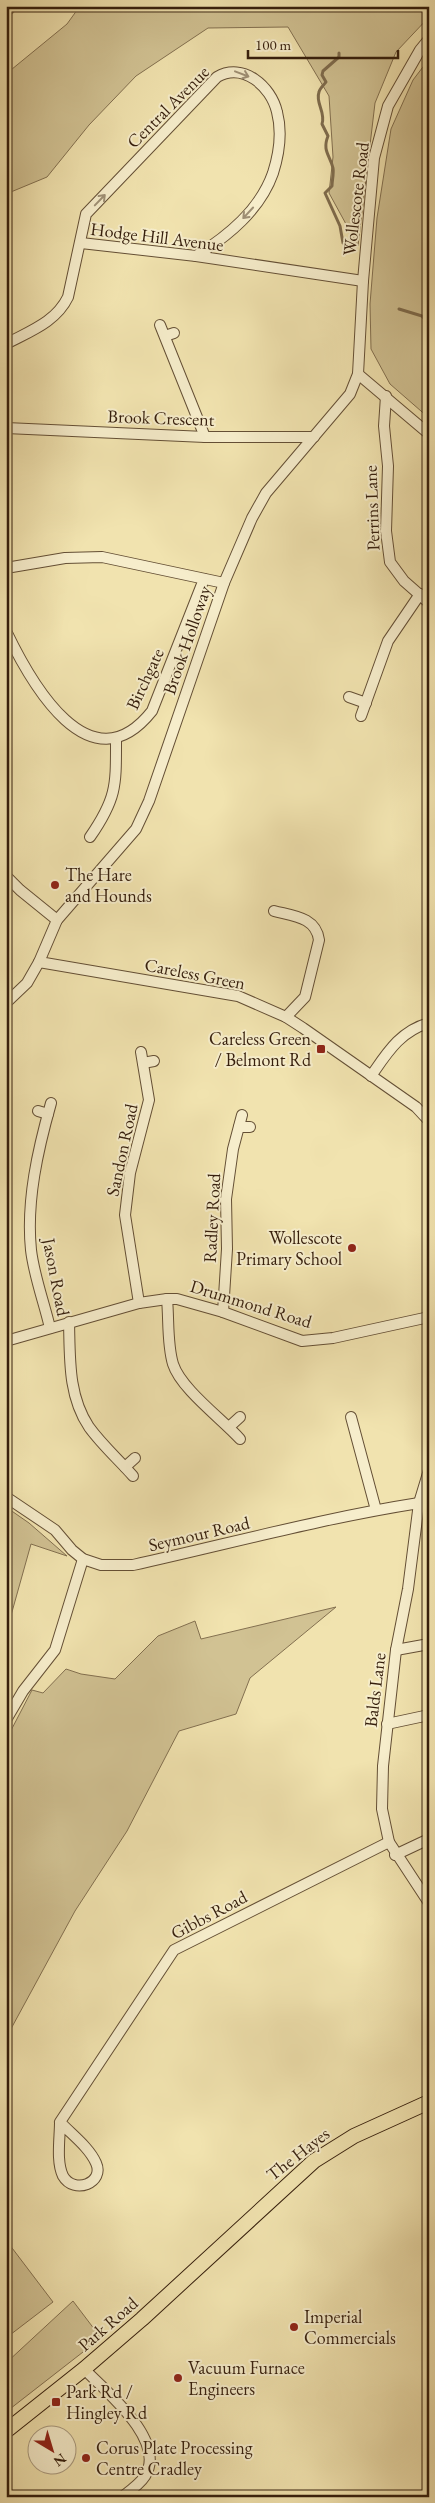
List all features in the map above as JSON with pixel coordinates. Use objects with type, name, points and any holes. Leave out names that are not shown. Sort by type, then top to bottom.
[{"type":"highway","name":"The Hayes","points":[[229,2239],[325,2152],[354,2136],[429,2102]]},
{"type":"highway","name":"Park Road","points":[[6,2431],[84,2369],[229,2239]]},
{"type":"street","points":[[6,12],[12,6]]},
{"type":"street","name":"Wollescote Road","points":[[358,374],[363,281],[374,158],[388,106],[420,50],[429,39]]},
{"type":"street","name":"Central Avenue","points":[[81,243],[86,214],[217,77],[226,72],[243,72],[257,81],[274,104],[279,131],[278,155],[264,193],[251,211],[218,242],[196,256]]},
{"type":"street","name":"Hodge Hill Avenue","points":[[6,344],[55,316],[62,308],[68,297],[81,243],[196,256],[363,281]]},
{"type":"street","points":[[160,325],[169,334],[205,437]]},
{"type":"street","points":[[358,374],[429,434]]},
{"type":"street","name":"Brook Holloway","points":[[6,1003],[27,982],[39,962],[57,920],[136,829],[149,801],[224,583],[252,518],[266,493],[350,394],[358,374]]},
{"type":"street","name":"Perrins Lane","points":[[386,396],[384,426],[388,466],[386,532],[390,562],[404,581],[429,603]]},
{"type":"street","name":"Brook Crescent","points":[[6,428],[205,437],[314,437]]},
{"type":"street","points":[[6,568],[65,558],[102,556],[224,583]]},
{"type":"street","name":"Birchgate","points":[[116,740],[129,734],[142,724],[152,711],[204,579]]},
{"type":"street","points":[[362,716],[388,641],[420,594]]},
{"type":"street","points":[[6,631],[19,658],[45,699],[56,712],[75,728],[99,738],[116,740],[116,787],[105,814],[90,837]]},
{"type":"street","points":[[349,697],[366,703]]},
{"type":"street","points":[[6,876],[57,920]]},
{"type":"street","points":[[274,911],[309,921],[318,934],[319,940],[305,997],[286,1017]]},
{"type":"street","name":"Careless Green","points":[[39,962],[238,996],[286,1017],[416,1107],[429,1121]]},
{"type":"street","points":[[371,1076],[395,1042],[418,1026],[429,1023]]},
{"type":"street","name":"Sandon Road","points":[[139,1303],[124,1216],[130,1173],[149,1100],[142,1052]]},
{"type":"street","points":[[143,1063],[154,1061]]},
{"type":"street","name":"Jason Road","points":[[50,1328],[32,1250],[30,1210],[43,1112],[51,1103]]},
{"type":"street","name":"Radley Road","points":[[223,1312],[226,1199],[242,1115]]},
{"type":"street","points":[[239,1127],[250,1127]]},
{"type":"street","points":[[167,1299],[174,1366],[178,1375],[206,1407],[240,1439]]},
{"type":"street","name":"Drummond Road","points":[[6,1341],[139,1303],[167,1299],[177,1299],[223,1312],[302,1341],[334,1338],[429,1317]]},
{"type":"street","points":[[69,1322],[71,1375],[76,1401],[89,1426],[133,1476]]},
{"type":"street","points":[[229,1427],[240,1417]]},
{"type":"street","points":[[351,1417],[376,1510]]},
{"type":"street","points":[[125,1467],[135,1458]]},
{"type":"street","name":"Balds Lane","points":[[429,1470],[419,1503],[408,1589],[396,1650],[383,1766],[382,1809],[389,1842],[429,1903]]},
{"type":"street","points":[[6,1497],[55,1530],[72,1550],[83,1559],[55,1650],[23,1691],[6,1720]]},
{"type":"street","name":"Seymour Road","points":[[83,1559],[116,1567],[132,1565],[376,1510],[419,1503]]},
{"type":"street","points":[[396,1650],[429,1644]]},
{"type":"street","points":[[387,1724],[429,1715]]},
{"type":"street","points":[[396,1855],[429,1839]]},
{"type":"street","name":"Gibbs Road","points":[[60,2122],[174,1950],[389,1842]]},
{"type":"street","points":[[60,2122],[86,2149],[96,2164],[97,2174],[91,2183],[80,2186],[70,2184],[64,2176],[60,2165],[60,2122]]},
{"type":"street","points":[[84,2369],[121,2407],[147,2439],[150,2449],[150,2464],[145,2477],[122,2497]]},
{"type":"shaded area","points":[[80,6],[429,6],[429,17],[396,52],[375,103],[358,246],[329,193],[333,157],[329,96],[288,27],[208,28],[136,76],[89,125],[47,177],[6,194],[6,74],[67,24]]},
{"type":"shaded area","points":[[429,59],[429,418],[390,384],[371,349],[370,304],[377,218],[391,129],[413,80]]},
{"type":"shaded area","points":[[6,1507],[29,1523],[67,1556],[31,1544],[10,1619],[6,1620]]},
{"type":"shaded area","points":[[336,1607],[250,1678],[236,1714],[179,1731],[127,1831],[75,1911],[6,2038],[6,1740],[32,1690],[43,1693],[66,1669],[81,1674],[115,1679],[158,1636],[195,1621],[201,1639]]},
{"type":"shaded area","points":[[6,2240],[53,2302],[6,2338]]},
{"type":"shaded area","points":[[73,2301],[101,2338],[6,2412],[6,2363]]},
{"type":"waterway","points":[[339,53],[339,57],[323,71],[322,75],[326,82],[320,89],[318,100],[323,115],[322,124],[328,136],[326,149],[333,170],[332,186],[325,193],[340,226],[343,243]]},
{"type":"waterway","points":[[399,309],[422,316],[429,324]]},
{"type":"place","name":"The Hare and Hounds","points":[[55,885]]},
{"type":"place","name":"Careless Green / Belmont Rd","points":[[321,1049]]},
{"type":"place","name":"Wollescote Primary School","points":[[352,1248]]},
{"type":"place","name":"Imperial Commercials","points":[[294,2327]]},
{"type":"place","name":"Vacuum Furnace Engineers","points":[[178,2378]]},
{"type":"place","name":"Park Rd / Hingley Rd","points":[[56,2402]]},
{"type":"place","name":"Corus Plate Processing Centre Cradley","points":[[86,2458]]}]
